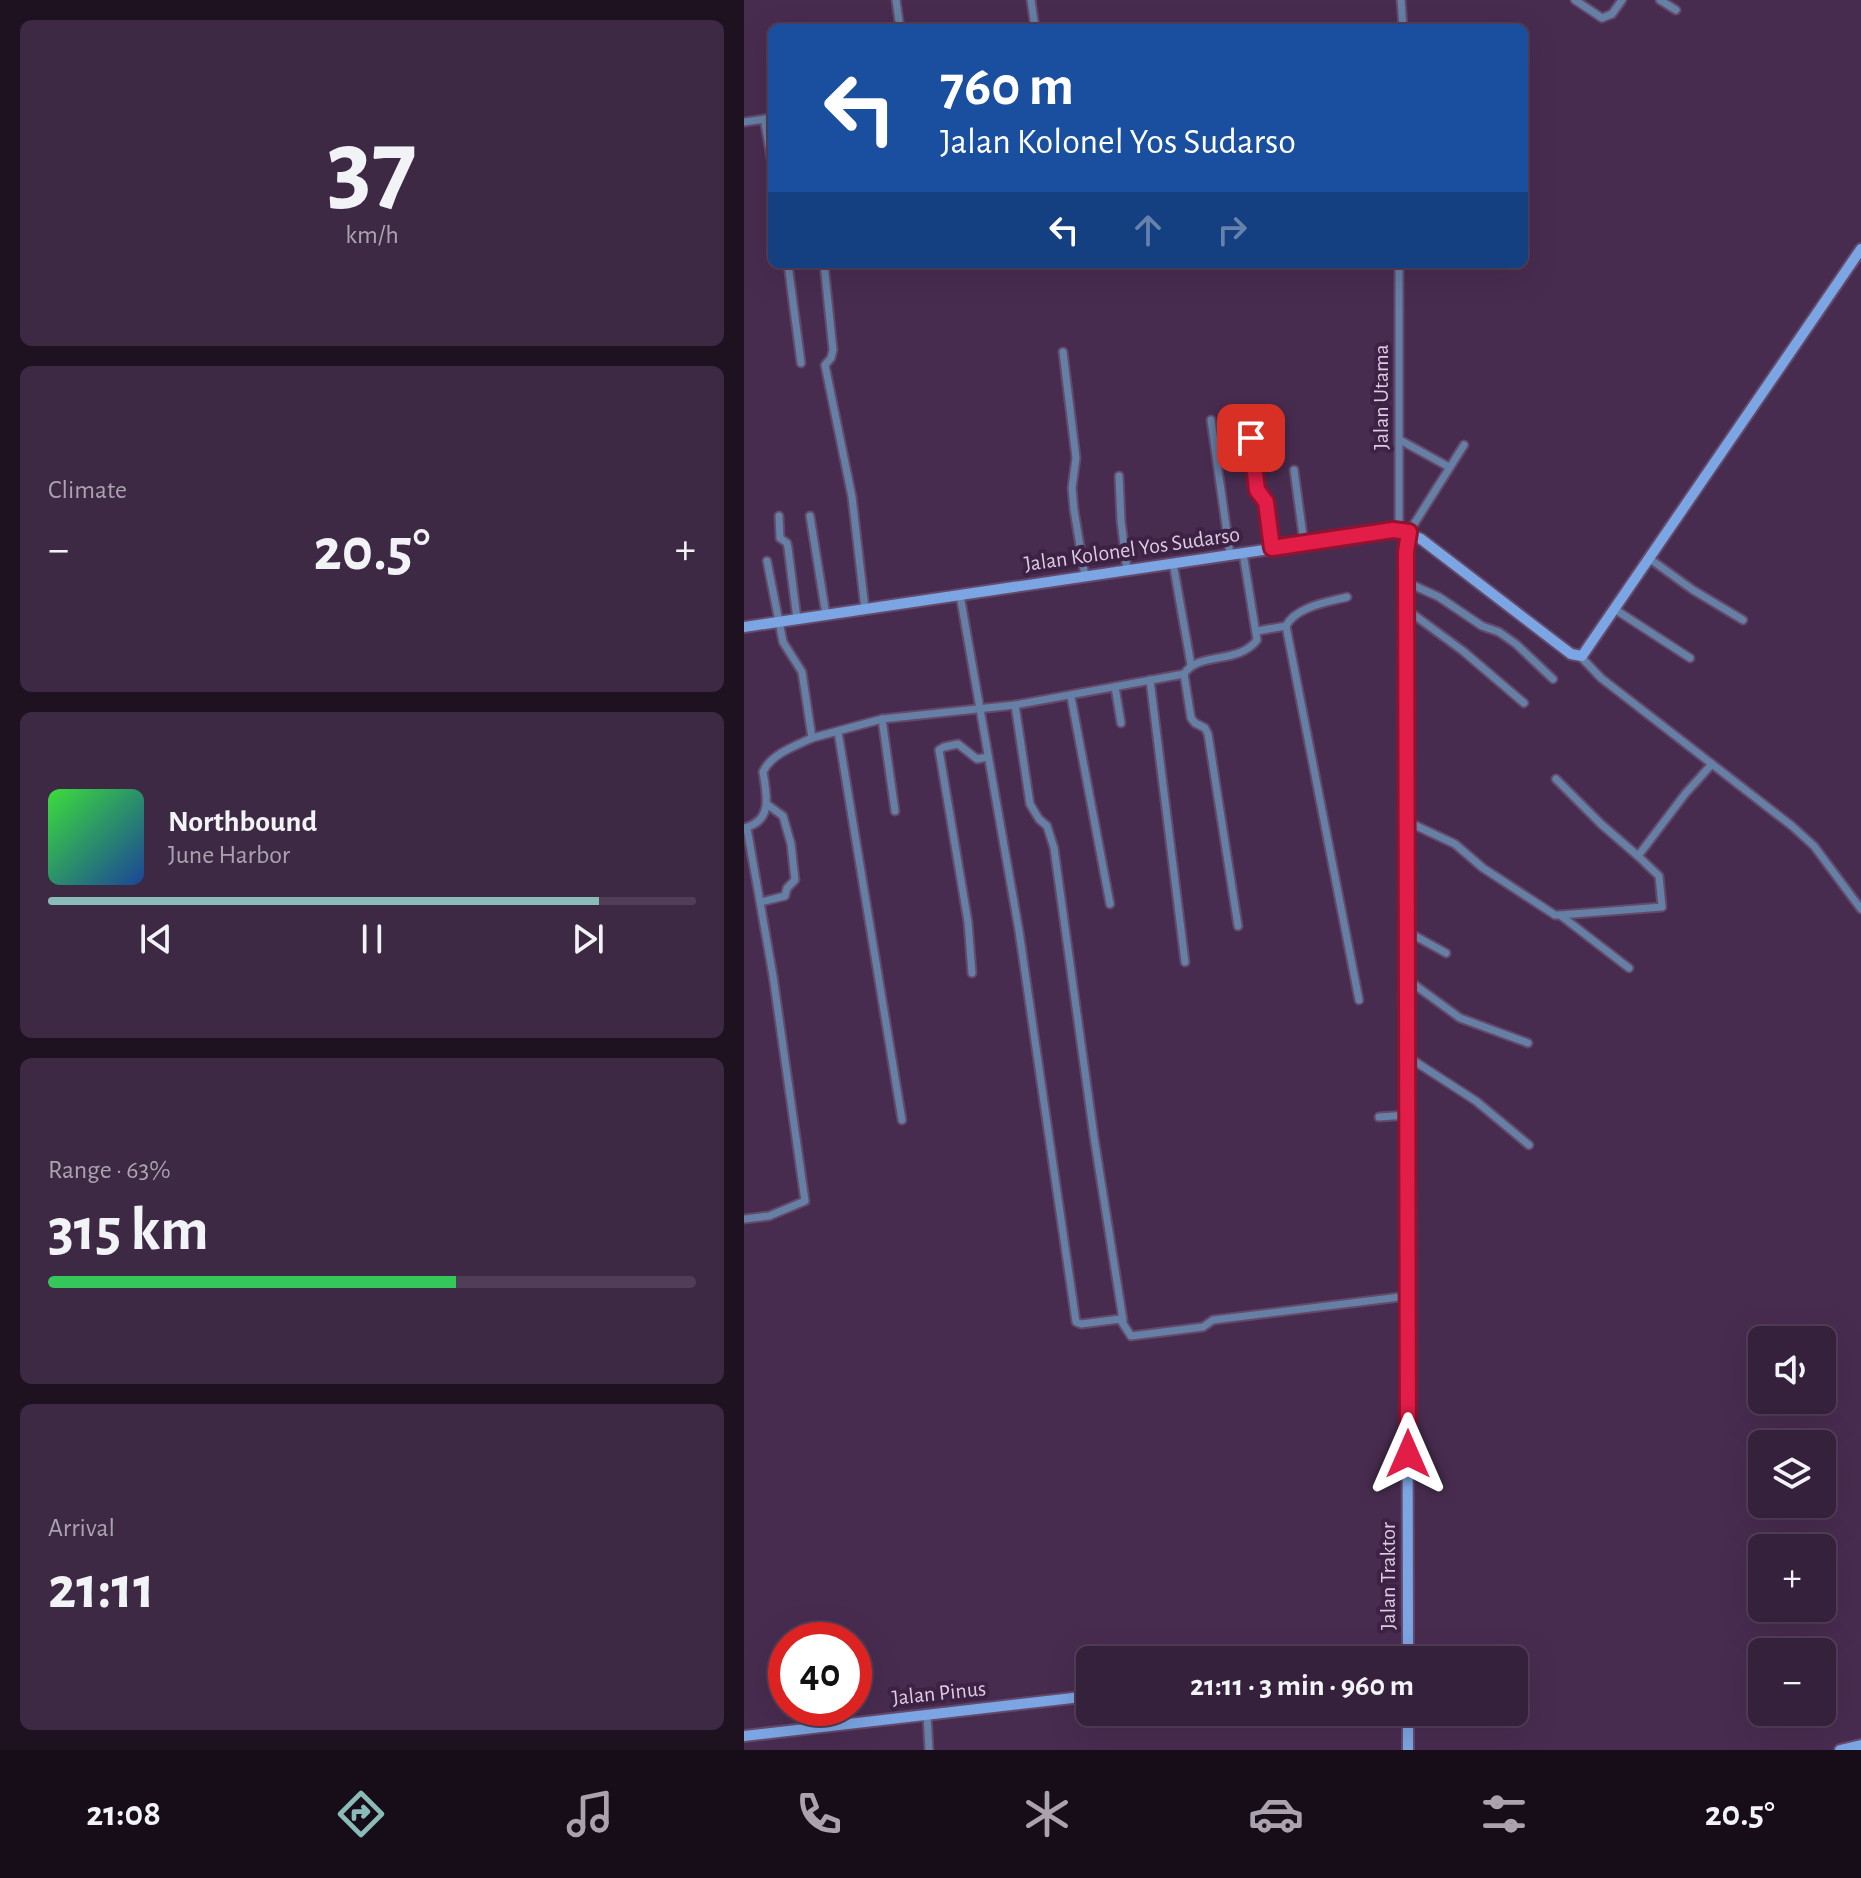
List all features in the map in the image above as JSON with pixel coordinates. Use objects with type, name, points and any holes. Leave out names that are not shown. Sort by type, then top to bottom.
[{"type":"street","points":[[896,0],[899,24]]},
{"type":"street","points":[[1031,0],[1034,24]]},
{"type":"street","points":[[1401,0],[1403,24]]},
{"type":"street","points":[[1575,0],[1602,18],[1607,18],[1622,0]]},
{"type":"street","points":[[1660,0],[1676,10]]},
{"type":"street","points":[[744,122],[768,118]]},
{"type":"street","points":[[1581,657],[1587,653],[1861,249]]},
{"type":"street","points":[[789,268],[801,363]]},
{"type":"street","points":[[824,268],[833,350],[825,365],[852,497],[865,609]]},
{"type":"street","name":"Jalan Utama","points":[[1399,268],[1404,531]]},
{"type":"street","points":[[1063,352],[1076,458],[1072,488],[1074,510],[1085,576]]},
{"type":"street","points":[[1249,412],[1257,490],[1266,502],[1272,548]]},
{"type":"street","points":[[1211,420],[1230,554]]},
{"type":"street","points":[[1400,440],[1449,467]]},
{"type":"street","points":[[1464,445],[1404,531],[1421,539],[1571,654],[1581,657],[1601,678],[1814,846],[1861,909]]},
{"type":"street","points":[[1294,470],[1304,543]]},
{"type":"street","points":[[1119,476],[1127,570]]},
{"type":"street","points":[[779,516],[780,538],[788,548],[797,619]]},
{"type":"street","points":[[810,516],[826,615]]},
{"type":"street","name":"Jalan Kolonel Yos Sudarso","points":[[744,627],[1304,543],[1404,531]]},
{"type":"street","name":"Jalan Traktor","points":[[1404,531],[1408,822],[1408,1646]]},
{"type":"street","points":[[744,1219],[769,1216],[805,1201],[761,902],[746,828],[762,820],[768,805],[764,767],[776,756],[812,738],[882,719],[1071,697],[1184,674],[1191,665],[1247,651],[1257,640],[1257,631],[1243,553]]},
{"type":"street","points":[[1650,559],[1743,620]]},
{"type":"street","points":[[767,561],[784,646],[802,672],[812,738]]},
{"type":"street","points":[[1173,563],[1191,665]]},
{"type":"street","points":[[1406,582],[1439,597],[1482,626],[1499,632],[1553,679]]},
{"type":"street","points":[[960,595],[1000,815],[1044,1087],[1075,1320],[1079,1324],[1123,1320]]},
{"type":"street","points":[[1257,631],[1286,626],[1291,619],[1304,612],[1347,597]]},
{"type":"street","points":[[1406,609],[1463,651],[1524,703]]},
{"type":"street","points":[[1616,610],[1690,658]]},
{"type":"street","points":[[1286,626],[1359,1000]]},
{"type":"street","points":[[1184,674],[1191,718],[1204,726],[1208,734],[1238,926]]},
{"type":"street","points":[[1150,680],[1185,962]]},
{"type":"street","points":[[1115,687],[1121,723]]},
{"type":"street","points":[[1071,697],[1110,904]]},
{"type":"street","points":[[1015,705],[1030,804],[1047,826],[1054,848],[1094,1137],[1127,1332],[1131,1336],[1203,1327],[1213,1320],[1408,1296]]},
{"type":"street","points":[[882,719],[895,811]]},
{"type":"street","points":[[838,732],[902,1120]]},
{"type":"street","points":[[972,973],[968,922],[939,750],[958,744],[977,759],[988,757]]},
{"type":"street","points":[[1638,856],[1712,764]]},
{"type":"street","points":[[1408,822],[1455,844],[1483,868],[1555,915],[1662,907],[1659,876],[1556,779]]},
{"type":"street","points":[[761,902],[785,896],[787,888],[795,880],[791,844],[783,816],[768,805]]},
{"type":"street","points":[[1560,915],[1629,968]]},
{"type":"street","points":[[1408,932],[1446,953]]},
{"type":"street","points":[[1408,980],[1460,1018],[1528,1043]]},
{"type":"street","points":[[1408,1057],[1476,1101],[1529,1145]]},
{"type":"street","points":[[1379,1117],[1408,1115]]},
{"type":"street","name":"Jalan Pinus","points":[[744,1736],[1076,1698]]},
{"type":"street","points":[[927,1715],[929,1750]]},
{"type":"street","points":[[1408,1726],[1408,1750]]},
{"type":"street","points":[[1840,1750],[1861,1745]]},
{"type":"route","points":[[1251,438],[1257,490],[1266,502],[1272,548],[1393,530],[1409,532],[1406,545],[1408,1454]]}]
